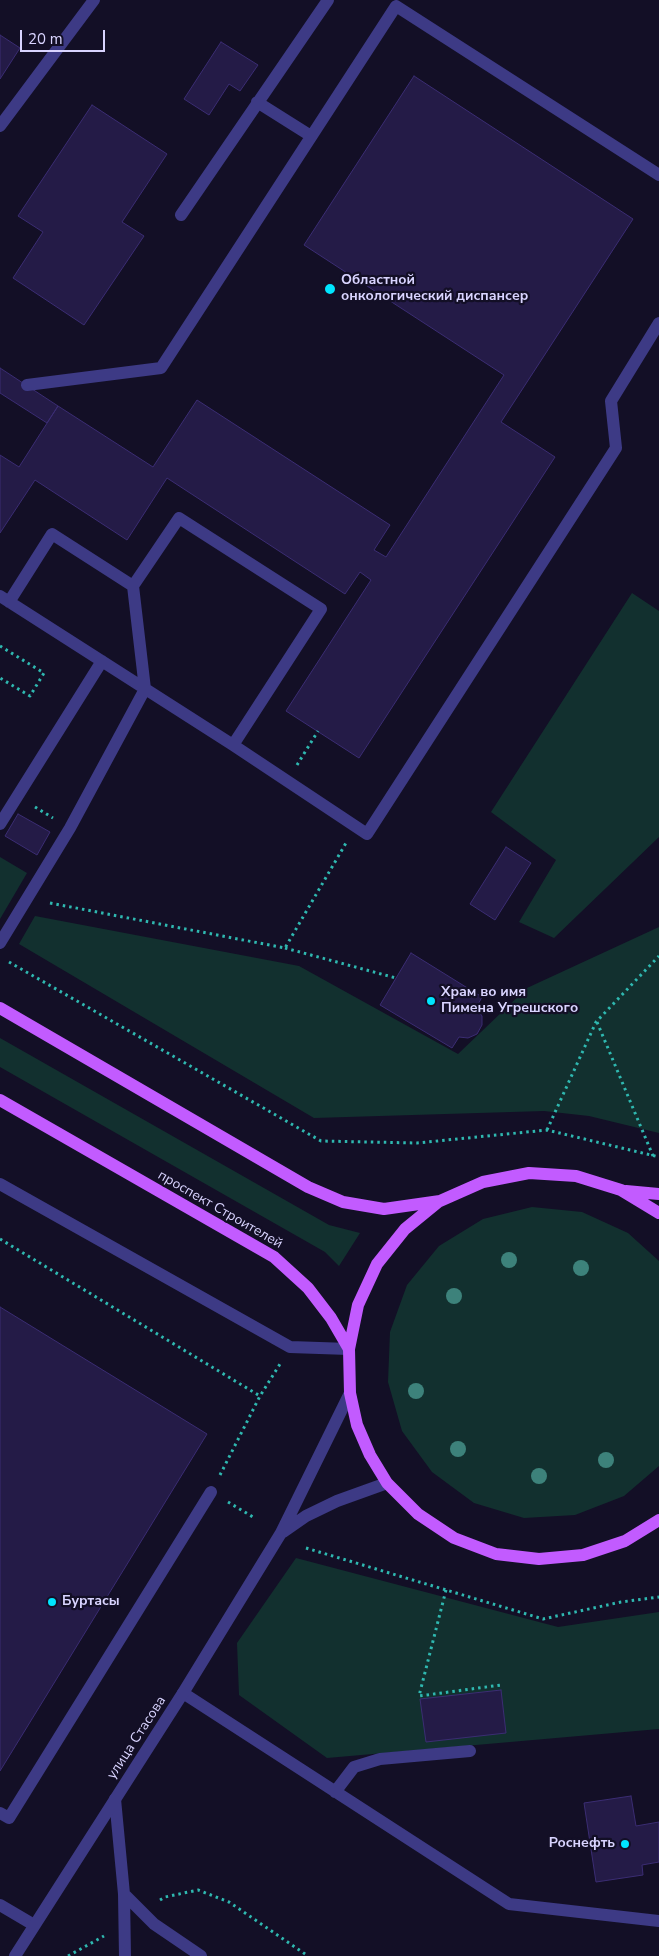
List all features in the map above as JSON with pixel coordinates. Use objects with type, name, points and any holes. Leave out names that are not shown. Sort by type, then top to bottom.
[{"type":"main road","points":[[0,1008],[308,1187],[342,1202],[384,1209],[440,1201]]},
{"type":"main road","name":"проспект Строителей","points":[[0,1100],[274,1257],[308,1288],[331,1318],[349,1349],[350,1394],[357,1425],[370,1455],[387,1483],[418,1514],[447,1534],[496,1554],[539,1559],[583,1555],[625,1541],[659,1520]]},
{"type":"main road","points":[[349,1349],[358,1305],[377,1264],[405,1229],[440,1201],[483,1182],[529,1173],[576,1176],[621,1190],[659,1194]]},
{"type":"main road","points":[[621,1190],[659,1213]]},
{"type":"street","points":[[0,126],[94,0]]},
{"type":"street","points":[[181,214],[328,0]]},
{"type":"street","points":[[28,385],[161,368],[311,136],[391,3],[659,175]]},
{"type":"street","points":[[257,102],[311,136]]},
{"type":"street","points":[[133,586],[52,534],[5,599],[367,834],[616,448],[611,401],[659,323]]},
{"type":"street","points":[[0,943],[70,828],[145,689],[133,586],[179,518],[321,609],[232,745]]},
{"type":"street","points":[[0,824],[102,661]]},
{"type":"street","points":[[0,1184],[290,1347],[349,1349]]},
{"type":"street","name":"улица Стасова","points":[[15,1956],[183,1693],[281,1533],[350,1394]]},
{"type":"street","name":"улица Стасова","points":[[281,1533],[306,1516],[337,1501],[387,1483]]},
{"type":"street","points":[[0,1812],[9,1818],[211,1492]]},
{"type":"street","points":[[183,1693],[509,1904],[659,1921]]},
{"type":"street","points":[[335,1792],[354,1767],[363,1764],[380,1759],[470,1751]]},
{"type":"street","points":[[115,1799],[124,1894],[125,1956]]},
{"type":"street","points":[[124,1894],[154,1924],[202,1956]]},
{"type":"street","points":[[0,1905],[34,1925]]},
{"type":"path","points":[[0,646],[44,673],[30,696],[0,678]]},
{"type":"path","points":[[286,781],[318,732]]},
{"type":"path","points":[[285,948],[355,826]]},
{"type":"path","points":[[27,898],[285,948],[396,978]]},
{"type":"path","points":[[547,1130],[596,1022],[659,956]]},
{"type":"path","points":[[0,957],[320,1142],[417,1143],[547,1130],[659,1156]]},
{"type":"path","points":[[596,1022],[653,1156]]},
{"type":"path","points":[[0,1239],[260,1396]]},
{"type":"path","points":[[253,1517],[211,1492],[260,1396],[290,1347]]},
{"type":"path","points":[[306,1548],[543,1618],[621,1602],[659,1597]]},
{"type":"path","points":[[446,1590],[418,1696],[501,1685]]},
{"type":"path","points":[[142,1913],[165,1896],[198,1890],[229,1902],[308,1956]]},
{"type":"path","points":[[68,1956],[125,1925]]},
{"type":"green space","points":[[632,593],[659,611],[659,837],[554,938],[519,922],[556,860],[491,812]]},
{"type":"green space","points":[[0,857],[27,873],[0,919]]},
{"type":"green space","points":[[35,916],[299,966],[458,1054],[527,988],[659,927],[659,1133],[589,1116],[544,1111],[314,1118],[19,944]]},
{"type":"green space","points":[[0,1038],[329,1225],[360,1233],[339,1266],[325,1252],[0,1067]]},
{"type":"green space","points":[[532,1207],[582,1212],[628,1233],[659,1261],[659,1466],[624,1496],[575,1515],[524,1518],[474,1503],[432,1472],[402,1431],[388,1382],[390,1332],[407,1285],[439,1246],[483,1219]]},
{"type":"green space","points":[[296,1558],[558,1627],[659,1612],[659,1729],[327,1758],[239,1695],[237,1643]]},
{"type":"building","points":[[0,35],[20,48],[0,79]]},
{"type":"building","points":[[221,42],[258,65],[240,91],[229,84],[209,115],[184,99]]},
{"type":"building","points":[[414,76],[633,219],[501,422],[555,457],[359,758],[286,711],[371,580],[360,572],[345,594],[167,478],[127,540],[35,480],[0,533],[0,455],[19,467],[58,406],[153,467],[197,400],[390,525],[374,550],[386,557],[504,375],[304,245]]},
{"type":"building","points":[[92,105],[167,154],[122,222],[144,236],[84,325],[13,278],[43,232],[18,216]]},
{"type":"building","points":[[0,368],[58,406],[47,423],[0,393]]},
{"type":"building","points":[[18,814],[50,832],[37,855],[5,836]]},
{"type":"building","points":[[506,847],[531,863],[495,920],[470,904]]},
{"type":"building","name":"Храм во имя Пимена Угрешского","points":[[411,953],[482,997],[476,1008],[482,1016],[482,1025],[477,1034],[468,1038],[459,1037],[452,1048],[380,1005]]},
{"type":"building","name":"Буртасы","points":[[0,1307],[207,1434],[0,1771]]},
{"type":"building","points":[[501,1690],[506,1733],[426,1742],[420,1699]]},
{"type":"building","name":"Роснефть","points":[[631,1796],[636,1826],[659,1822],[659,1862],[642,1865],[643,1875],[596,1882],[584,1803]]},
{"type":"place","name":"Областной онкологический диспансер","points":[[330,289]]},
{"type":"place","name":"Храм во имя Пимена Угрешского","points":[[431,1001]]},
{"type":"place","name":"Буртасы","points":[[52,1602]]},
{"type":"place","name":"Роснефть","points":[[625,1844]]}]
